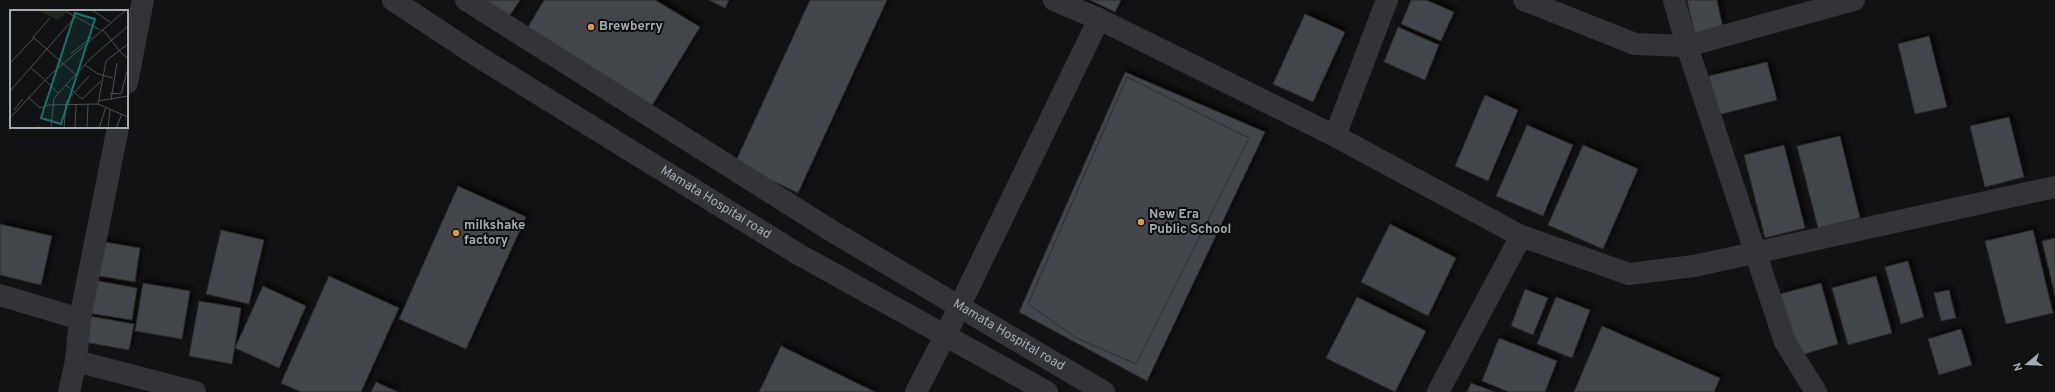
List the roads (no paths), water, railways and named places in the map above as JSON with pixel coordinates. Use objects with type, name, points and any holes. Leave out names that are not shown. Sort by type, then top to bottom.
[{"type":"street","points":[[128,78],[143,0]]},
{"type":"street","name":"Mamata Hospital road","points":[[393,0],[482,59],[798,254],[1047,392]]},
{"type":"street","name":"Mamata Hospital road","points":[[466,0],[835,234],[1104,392]]},
{"type":"street","points":[[1054,0],[1099,19],[1335,136],[1521,236],[1629,274],[1694,266],[2055,187]]},
{"type":"street","points":[[1335,136],[1387,0]]},
{"type":"street","points":[[1524,0],[1635,44],[1687,46],[1854,0]]},
{"type":"street","points":[[1674,0],[1687,46],[1784,342],[1816,392]]},
{"type":"street","points":[[916,392],[959,308],[1099,19]]},
{"type":"street","points":[[69,392],[76,361],[80,318],[118,128]]},
{"type":"street","points":[[1438,392],[1521,236]]},
{"type":"street","points":[[0,295],[80,318]]},
{"type":"street","points":[[76,361],[195,392]]},
{"type":"place","name":"Brewberry","points":[[591,27]]},
{"type":"place","name":"New Era Public School","points":[[1141,222]]},
{"type":"place","name":"milkshake factory","points":[[456,233]]}]
